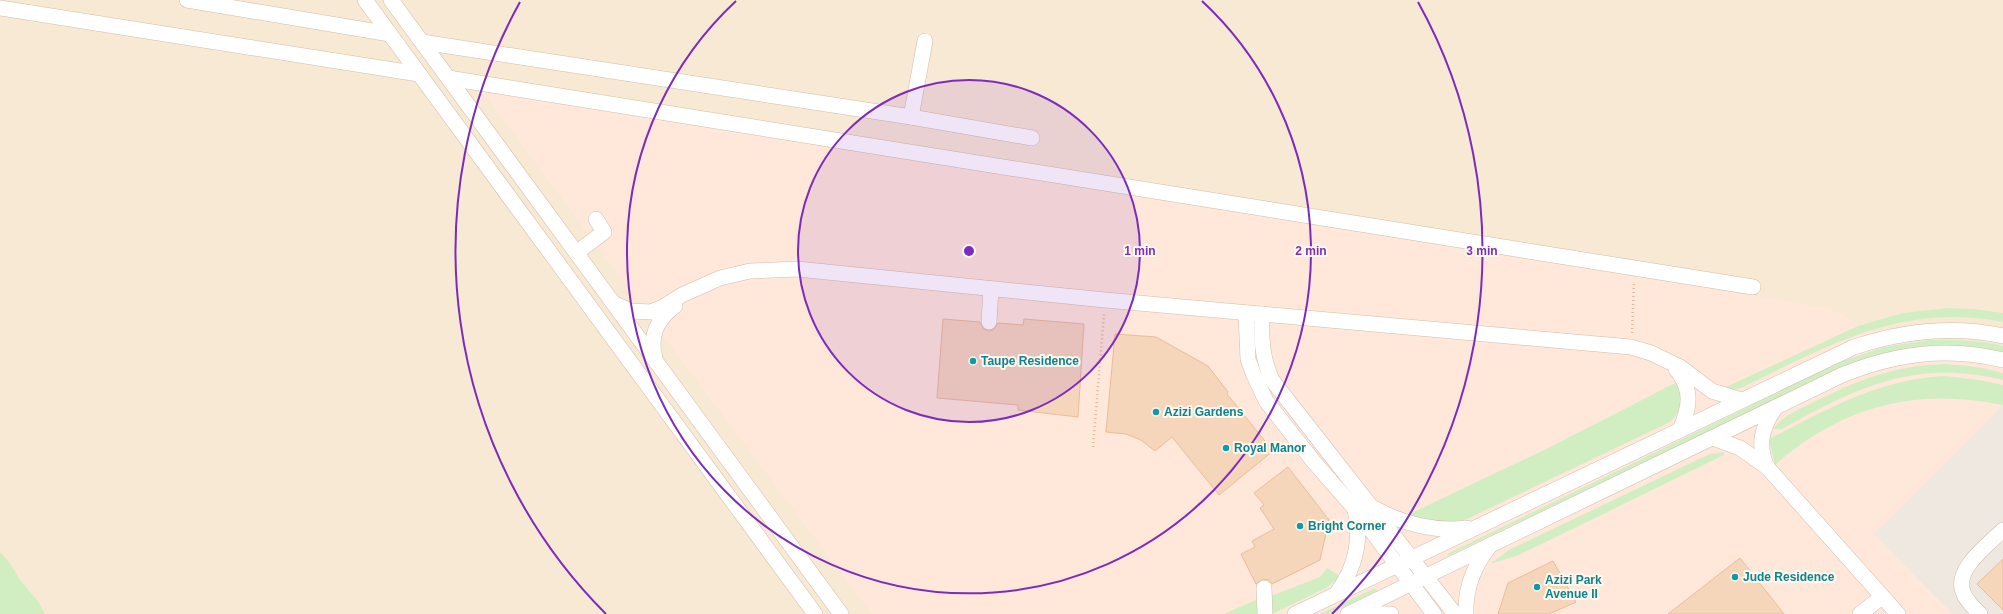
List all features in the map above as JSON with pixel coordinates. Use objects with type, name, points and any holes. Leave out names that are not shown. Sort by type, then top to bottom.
[{"type":"street","points":[[187,0],[390,34]]},
{"type":"street","points":[[365,0],[815,614]]},
{"type":"street","points":[[391,0],[841,614]]},
{"type":"street","points":[[0,8],[419,74]]},
{"type":"street","points":[[912,117],[925,41]]},
{"type":"street","points":[[422,42],[912,117],[1032,138]]},
{"type":"street","points":[[448,78],[1754,287]]},
{"type":"street","points":[[576,253],[604,232],[596,219]]},
{"type":"street","points":[[613,303],[631,311],[644,313],[658,310],[682,295],[720,278],[735,274],[782,268],[1105,300],[1631,347],[1651,353],[1680,367],[1712,391],[1741,400]]},
{"type":"street","points":[[989,322],[991,289]]},
{"type":"street","points":[[656,361],[653,339],[658,324],[667,312],[692,291]]},
{"type":"street","points":[[1246,312],[1248,359],[1252,374],[1262,394],[1294,438],[1355,509],[1434,614]]},
{"type":"street","points":[[1262,314],[1261,342],[1263,355],[1272,380],[1455,614]]},
{"type":"street","points":[[1295,614],[1680,430],[1833,355],[1876,340],[1912,332],[1965,330],[2003,336]]},
{"type":"street","points":[[1349,614],[1842,375],[1884,360],[1927,353],[1971,354],[2003,360]]},
{"type":"street","points":[[1670,363],[1682,376],[1688,390],[1687,412],[1680,430]]},
{"type":"street","points":[[1767,467],[1762,452],[1762,435],[1767,420],[1775,408]]},
{"type":"street","points":[[1713,438],[1740,448],[1767,467],[1898,614]]},
{"type":"street","points":[[722,487],[739,475]]},
{"type":"street","points":[[1372,507],[1395,518],[1419,526],[1448,529],[1478,526]]},
{"type":"street","points":[[1337,593],[1348,575],[1355,555],[1358,532],[1355,509]]},
{"type":"street","points":[[1980,614],[1965,597],[1962,591],[1961,578],[1967,566],[2003,530]]},
{"type":"street","points":[[1466,614],[1467,596],[1473,574],[1477,564],[1490,546]]},
{"type":"street","points":[[1264,588],[1265,614]]},
{"type":"street","points":[[1860,614],[1882,597]]},
{"type":"street","points":[[1349,614],[1391,614]]},
{"type":"path","points":[[1631,347],[1635,268]]},
{"type":"path","points":[[1093,447],[1105,300]]},
{"type":"shaded area","points":[[0,0],[2003,0],[2003,614],[0,614]]},
{"type":"shaded area","points":[[482,91],[1829,308],[1931,362],[1969,360],[2003,366],[2003,614],[872,614]]},
{"type":"shaded area","points":[[2003,405],[2003,614],[1953,614],[1874,534]]},
{"type":"green space","points":[[1949,308],[1973,309],[2003,313],[2003,322],[1966,317],[1932,318],[1899,323],[1836,343],[1741,388],[1726,391],[1726,387],[1858,326],[1903,313]]},
{"type":"green space","points":[[1930,340],[1966,341],[1994,344],[2003,346],[2003,352],[1942,346],[1902,350],[1882,354],[1843,367],[1448,556],[1447,554],[1840,362],[1884,347]]},
{"type":"green space","points":[[1943,364],[1996,371],[2003,373],[2003,380],[1971,374],[1942,373],[1914,375],[1888,381],[1862,390],[1836,401],[1782,429],[1773,429],[1787,416],[1797,410],[1861,381],[1892,371],[1925,365]]},
{"type":"green space","points":[[1945,376],[1979,380],[2003,385],[2003,405],[1971,400],[1940,398],[1881,406],[1853,415],[1827,428],[1800,445],[1775,465],[1769,439],[1811,417],[1853,398],[1897,383],[1921,378]]},
{"type":"green space","points":[[1679,381],[1682,393],[1681,405],[1676,415],[1668,423],[1465,520],[1436,523],[1407,515],[1544,450]]},
{"type":"green space","points":[[1724,452],[1724,455],[1519,555],[1490,564],[1509,550],[1699,459],[1711,454]]},
{"type":"green space","points":[[0,552],[9,562],[20,580],[37,600],[45,614],[0,614]]},
{"type":"green space","points":[[1327,568],[1340,576],[1326,588],[1272,614],[1271,596],[1320,577]]},
{"type":"green space","points":[[1375,588],[1377,591],[1329,614],[1320,614]]},
{"type":"green space","points":[[1260,598],[1259,614],[1224,614]]},
{"type":"building","points":[[943,319],[980,322],[984,329],[989,331],[993,330],[998,323],[1023,325],[1024,319],[1084,324],[1078,417],[1018,410],[1018,405],[937,398]]},
{"type":"building","name":"Azizi Gardens","points":[[1115,334],[1156,337],[1208,366],[1228,392],[1227,394],[1273,451],[1219,495],[1172,437],[1155,451],[1141,440],[1126,434],[1106,432]]},
{"type":"building","name":"Bright Corner","points":[[1288,467],[1329,520],[1320,560],[1272,584],[1269,580],[1263,579],[1256,584],[1241,554],[1255,547],[1252,541],[1274,529],[1260,508],[1264,505],[1254,493]]},
{"type":"building","name":"Jude Residence","points":[[1740,558],[1784,614],[1668,614]]},
{"type":"building","points":[[2003,559],[2003,610],[1977,584]]},
{"type":"building","name":"Azizi Park Avenue II","points":[[1553,561],[1576,602],[1549,614],[1498,614],[1508,583]]},
{"type":"place","name":"Taupe Residence","points":[[973,361]]},
{"type":"place","name":"Azizi Gardens","points":[[1156,412]]},
{"type":"place","name":"Royal Manor","points":[[1226,448]]},
{"type":"place","name":"Bright Corner","points":[[1300,526]]},
{"type":"place","name":"Jude Residence","points":[[1735,577]]},
{"type":"place","name":"Azizi Park Avenue II","points":[[1537,587]]}]
